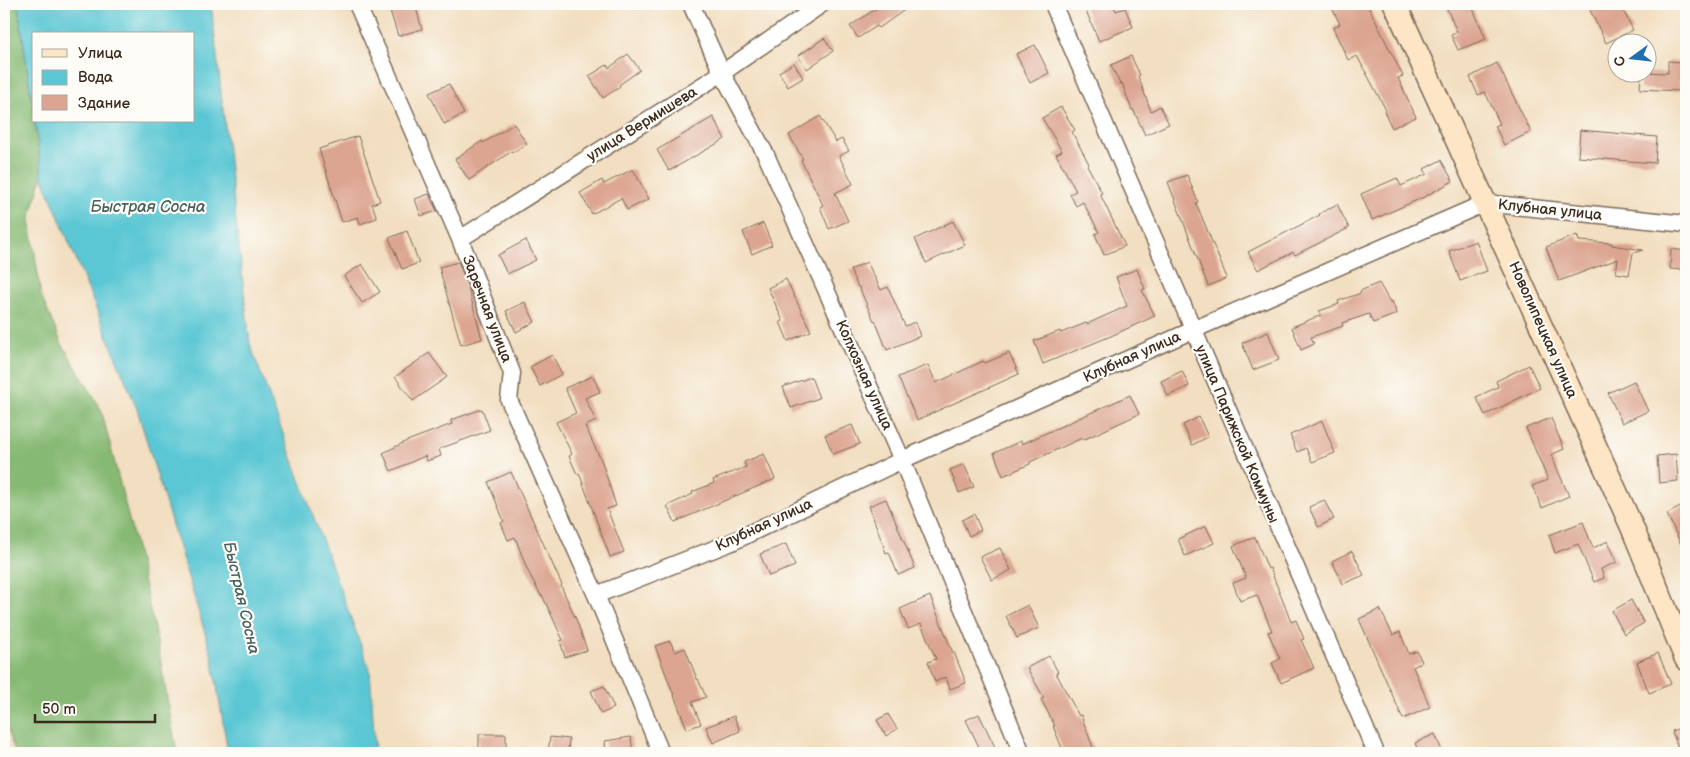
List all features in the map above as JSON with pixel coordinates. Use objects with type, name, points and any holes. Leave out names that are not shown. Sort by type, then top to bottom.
[{"type":"street","name":"Заречная улица","points":[[357,4],[460,240],[512,373],[509,400],[596,595],[661,753]]},
{"type":"street","name":"Колхозная улица","points":[[692,4],[722,72],[766,155],[902,460],[1022,753]]},
{"type":"street","name":"улица Вермишева","points":[[460,240],[722,72],[822,4]]},
{"type":"street","name":"улица Парижской Коммуны","points":[[1053,4],[1376,753]]},
{"type":"street","name":"Новолипецкая улица","points":[[1395,4],[1632,527],[1686,659]]},
{"type":"street","name":"Клубная улица","points":[[596,595],[732,542],[902,460],[1193,330],[1485,203],[1686,224]]},
{"type":"green space","points":[[4,4],[18,4],[32,104],[32,122],[34,122],[42,176],[30,219],[41,296],[61,342],[101,409],[135,543],[157,641],[177,753],[15,753],[4,719]]},
{"type":"water","name":"Быстрая Сосна","points":[[18,4],[211,4],[250,344],[370,670],[375,753],[228,753],[212,656],[137,409],[42,176],[35,122],[195,122],[195,32],[32,32],[32,101]]},
{"type":"building","points":[[388,4],[415,4],[422,29],[398,36]]},
{"type":"building","points":[[883,4],[913,4],[879,28],[877,26],[858,38],[850,26]]},
{"type":"building","points":[[1083,4],[1113,4],[1116,11],[1125,8],[1133,27],[1099,41]]},
{"type":"building","points":[[1330,4],[1367,4],[1403,76],[1398,78],[1416,117],[1392,128],[1384,111],[1386,110],[1357,56],[1348,60],[1333,28],[1340,24]]},
{"type":"building","points":[[1445,4],[1471,4],[1486,39],[1458,50],[1451,35],[1457,32]]},
{"type":"building","points":[[1587,4],[1620,4],[1633,30],[1629,32],[1608,32],[1608,42],[1606,43]]},
{"type":"building","points":[[824,38],[833,51],[807,69],[798,56]]},
{"type":"building","points":[[1035,45],[1049,73],[1030,83],[1016,54]]},
{"type":"building","points":[[628,54],[640,70],[603,98],[589,76],[607,65],[609,68]]},
{"type":"building","points":[[1131,56],[1140,75],[1138,76],[1151,111],[1160,106],[1169,124],[1145,135],[1132,110],[1122,83],[1120,84],[1111,65]]},
{"type":"building","points":[[1668,61],[1681,62],[1679,91],[1640,89],[1640,82],[1658,82],[1658,73],[1668,73]]},
{"type":"building","points":[[794,63],[803,78],[788,87],[779,72]]},
{"type":"building","points":[[1497,63],[1531,132],[1504,145],[1495,126],[1500,124],[1485,92],[1478,95],[1470,77]]},
{"type":"building","points":[[449,84],[464,114],[444,124],[429,93]]},
{"type":"building","points":[[1061,107],[1075,130],[1072,132],[1089,164],[1087,165],[1102,193],[1100,194],[1125,246],[1104,255],[1095,234],[1099,232],[1083,202],[1076,206],[1070,194],[1076,191],[1056,154],[1062,151],[1042,118]]},
{"type":"building","points":[[820,116],[836,142],[842,139],[849,151],[839,156],[853,184],[835,193],[848,221],[829,229],[820,207],[823,205],[801,160],[803,159],[789,135]]},
{"type":"building","points":[[713,117],[725,139],[669,171],[657,150]]},
{"type":"building","points":[[514,124],[527,144],[512,151],[469,180],[455,159],[482,141],[483,143]]},
{"type":"building","points":[[1580,130],[1657,137],[1655,163],[1578,157]]},
{"type":"building","points":[[358,136],[380,201],[372,204],[377,218],[360,224],[358,217],[342,222],[319,149]]},
{"type":"building","points":[[1441,160],[1453,181],[1424,197],[1372,220],[1361,194],[1397,178],[1401,186],[1427,174],[1424,169]]},
{"type":"building","points":[[633,169],[649,199],[627,210],[621,198],[592,214],[580,193],[602,180],[604,184]]},
{"type":"building","points":[[1187,175],[1198,202],[1196,203],[1227,278],[1208,286],[1168,182]]},
{"type":"building","points":[[429,194],[437,211],[421,216],[415,199]]},
{"type":"building","points":[[1337,204],[1349,228],[1295,255],[1293,252],[1258,270],[1248,252],[1320,215]]},
{"type":"building","points":[[953,221],[965,245],[926,263],[915,239]]},
{"type":"building","points":[[763,223],[772,245],[752,254],[743,232]]},
{"type":"building","points":[[407,231],[419,263],[402,269],[389,238]]},
{"type":"building","points":[[1577,235],[1579,241],[1612,243],[1612,245],[1643,250],[1633,253],[1629,275],[1616,273],[1618,259],[1559,281],[1546,247]]},
{"type":"building","points":[[526,240],[536,260],[507,274],[498,255]]},
{"type":"building","points":[[1476,241],[1487,271],[1460,281],[1449,251]]},
{"type":"building","points":[[1671,249],[1686,251],[1686,270],[1670,269]]},
{"type":"building","points":[[458,262],[468,287],[482,339],[461,345],[439,267]]},
{"type":"building","points":[[867,262],[881,290],[888,287],[905,326],[915,322],[920,336],[887,350],[875,320],[850,270]]},
{"type":"building","points":[[362,264],[380,292],[362,303],[344,276]]},
{"type":"building","points":[[1137,269],[1145,289],[1142,290],[1155,316],[1043,364],[1034,341],[1060,331],[1061,333],[1087,324],[1127,306],[1116,277]]},
{"type":"building","points":[[786,279],[811,331],[788,341],[780,322],[783,321],[768,288]]},
{"type":"building","points":[[1379,283],[1390,302],[1392,301],[1397,314],[1373,323],[1369,314],[1342,323],[1343,326],[1311,337],[1314,344],[1301,350],[1292,327],[1321,315],[1319,311],[1339,304],[1338,301],[1361,293],[1360,291]]},
{"type":"building","points":[[525,302],[535,322],[516,332],[506,311]]},
{"type":"building","points":[[1268,332],[1279,360],[1253,370],[1242,343]]},
{"type":"building","points":[[429,353],[447,377],[413,401],[395,377]]},
{"type":"building","points":[[1009,353],[1019,374],[917,420],[898,377],[928,365],[936,383],[983,361],[985,363]]},
{"type":"building","points":[[552,355],[562,374],[540,386],[530,367]]},
{"type":"building","points":[[1529,365],[1540,388],[1485,415],[1476,397],[1498,387],[1496,381]]},
{"type":"building","points":[[1182,371],[1189,386],[1168,396],[1161,381]]},
{"type":"building","points":[[593,376],[600,392],[585,398],[596,421],[585,426],[602,462],[616,506],[607,509],[624,552],[610,557],[579,473],[577,474],[569,456],[572,454],[556,422],[576,413],[565,388]]},
{"type":"building","points":[[811,377],[819,398],[791,408],[783,387]]},
{"type":"building","points":[[1634,381],[1648,411],[1622,423],[1608,393]]},
{"type":"building","points":[[1130,395],[1139,414],[1083,440],[1082,438],[1003,476],[994,453],[1021,441],[1022,444]]},
{"type":"building","points":[[482,409],[490,430],[439,449],[441,456],[427,461],[425,456],[391,471],[383,453],[407,441],[452,424],[451,420]]},
{"type":"building","points":[[1199,417],[1208,437],[1192,445],[1183,425]]},
{"type":"building","points":[[1551,418],[1564,449],[1551,455],[1569,496],[1542,508],[1532,486],[1548,480],[1526,428]]},
{"type":"building","points":[[1322,421],[1335,453],[1312,462],[1306,448],[1297,452],[1290,435]]},
{"type":"building","points":[[852,425],[860,444],[833,454],[825,435]]},
{"type":"building","points":[[764,454],[775,479],[675,522],[667,506],[693,494],[692,492],[714,483],[713,480],[746,467],[744,462]]},
{"type":"building","points":[[1676,454],[1678,481],[1659,483],[1657,456]]},
{"type":"building","points":[[964,464],[974,487],[959,493],[950,470]]},
{"type":"building","points":[[511,472],[562,585],[587,650],[565,657],[560,641],[563,640],[542,595],[527,569],[515,537],[508,540],[501,523],[504,521],[488,482]]},
{"type":"building","points":[[886,499],[915,568],[898,575],[889,552],[886,553],[869,506]]},
{"type":"building","points":[[1324,500],[1334,519],[1318,527],[1309,507]]},
{"type":"building","points":[[1686,504],[1686,555],[1667,514]]},
{"type":"building","points":[[974,514],[981,530],[969,536],[962,520]]},
{"type":"building","points":[[1583,522],[1593,548],[1608,541],[1617,562],[1601,569],[1604,578],[1594,582],[1578,544],[1555,553],[1549,535]]},
{"type":"building","points":[[1206,526],[1214,543],[1185,556],[1178,539]]},
{"type":"building","points":[[1255,537],[1268,569],[1270,568],[1291,622],[1296,620],[1304,639],[1301,640],[1314,668],[1281,683],[1272,663],[1280,659],[1268,632],[1272,631],[1257,595],[1240,601],[1233,583],[1246,578],[1233,546]]},
{"type":"building","points":[[786,544],[795,566],[769,576],[760,554]]},
{"type":"building","points":[[1000,548],[1011,570],[992,580],[980,557]]},
{"type":"building","points":[[1352,551],[1364,575],[1343,584],[1332,561]]},
{"type":"building","points":[[930,596],[966,683],[950,689],[946,677],[935,682],[928,662],[936,659],[921,624],[908,629],[900,609]]},
{"type":"building","points":[[1631,600],[1644,623],[1624,634],[1612,611]]},
{"type":"building","points":[[1028,605],[1039,628],[1017,638],[1006,616]]},
{"type":"building","points":[[1380,609],[1393,635],[1400,632],[1409,654],[1417,651],[1422,662],[1413,667],[1430,707],[1403,719],[1359,619]]},
{"type":"building","points":[[670,641],[675,652],[685,648],[706,697],[692,702],[701,724],[687,729],[655,646]]},
{"type":"building","points":[[1658,653],[1671,684],[1649,693],[1637,662]]},
{"type":"building","points":[[1049,656],[1079,716],[1081,715],[1095,753],[1064,753],[1053,726],[1055,726],[1041,699],[1044,698],[1027,668]]},
{"type":"building","points":[[604,686],[614,708],[601,714],[591,691]]},
{"type":"building","points":[[888,714],[897,729],[886,736],[877,720]]},
{"type":"building","points":[[979,714],[998,753],[982,753],[966,720]]},
{"type":"building","points":[[734,716],[740,731],[713,743],[706,727]]},
{"type":"building","points":[[1686,726],[1686,753],[1680,753],[1672,731]]},
{"type":"building","points":[[479,734],[506,734],[506,753],[479,753]]},
{"type":"building","points":[[1435,734],[1443,753],[1419,753],[1415,743]]},
{"type":"building","points":[[550,737],[569,739],[568,753],[548,753]]},
{"type":"building","points":[[631,737],[633,753],[606,753],[605,741]]}]
